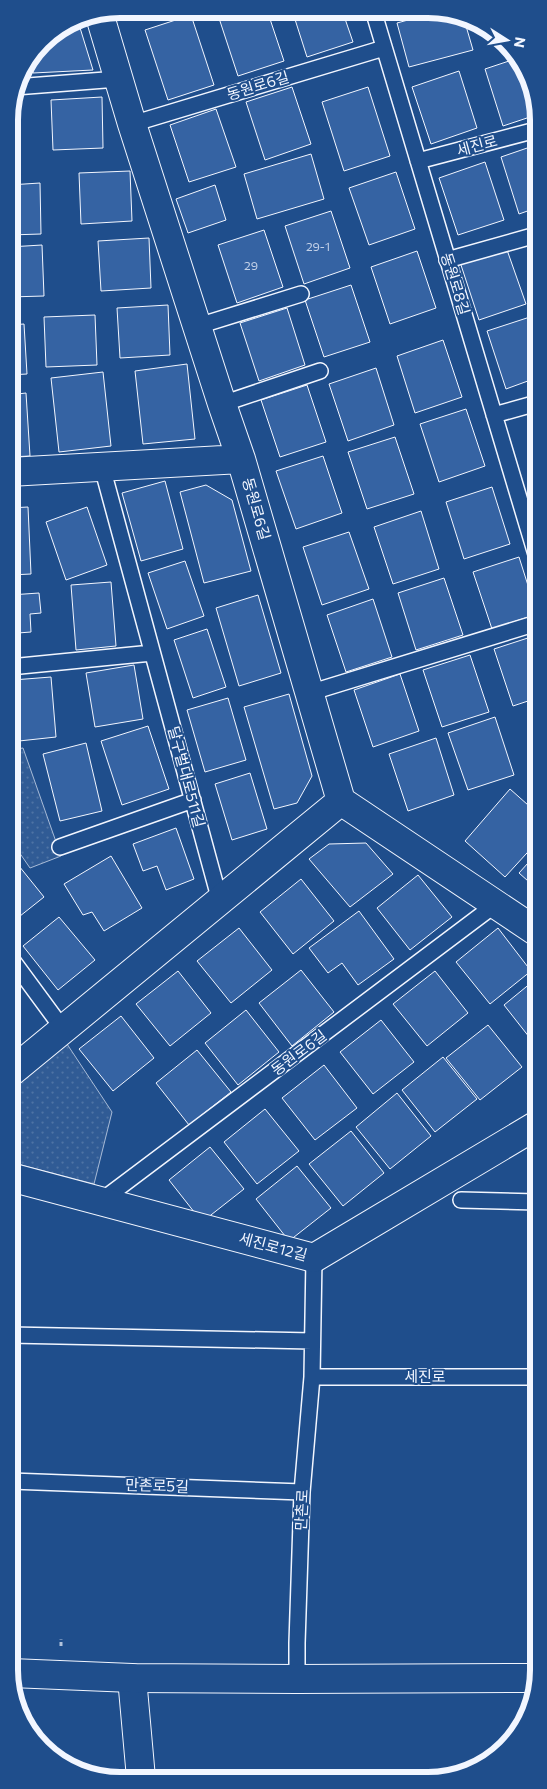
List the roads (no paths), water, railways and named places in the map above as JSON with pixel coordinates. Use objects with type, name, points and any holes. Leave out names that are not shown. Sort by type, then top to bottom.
[{"type":"street","name":"동원로6길","points":[[101,19],[132,124],[241,459],[341,801]]},
{"type":"street","points":[[18,472],[241,459]]},
{"type":"street","points":[[18,1066],[341,801],[529,927]]},
{"type":"street","name":"세진로12길","points":[[18,1179],[314,1258],[529,1131]]},
{"type":"street","points":[[18,1673],[132,1678],[529,1678]]},
{"type":"street","points":[[132,1678],[140,1772]]},
{"type":"lane","name":"동원로8길","points":[[375,18],[494,415],[530,508]]},
{"type":"lane","name":"동원로6길","points":[[132,124],[384,48]]},
{"type":"lane","points":[[23,86],[118,79]]},
{"type":"lane","name":"세진로","points":[[418,162],[530,132]]},
{"type":"lane","points":[[447,260],[530,237]]},
{"type":"lane","points":[[198,326],[302,294]]},
{"type":"lane","points":[[222,404],[320,371]]},
{"type":"lane","points":[[494,415],[530,404]]},
{"type":"lane","name":"달구벌대로511길","points":[[102,467],[220,900]]},
{"type":"lane","points":[[309,693],[530,625]]},
{"type":"lane","points":[[18,666],[152,653]]},
{"type":"lane","points":[[60,847],[193,800]]},
{"type":"lane","name":"동원로6길","points":[[101,1201],[496,904]]},
{"type":"lane","points":[[18,968],[63,1029]]},
{"type":"lane","points":[[461,1200],[529,1202]]},
{"type":"lane","name":"만촌로","points":[[298,1679],[297,1643],[302,1492],[312,1377],[314,1258]]},
{"type":"lane","points":[[18,1336],[312,1341]]},
{"type":"lane","name":"세진로","points":[[312,1377],[529,1377]]},
{"type":"lane","name":"만촌로5길","points":[[18,1481],[302,1492]]}]
